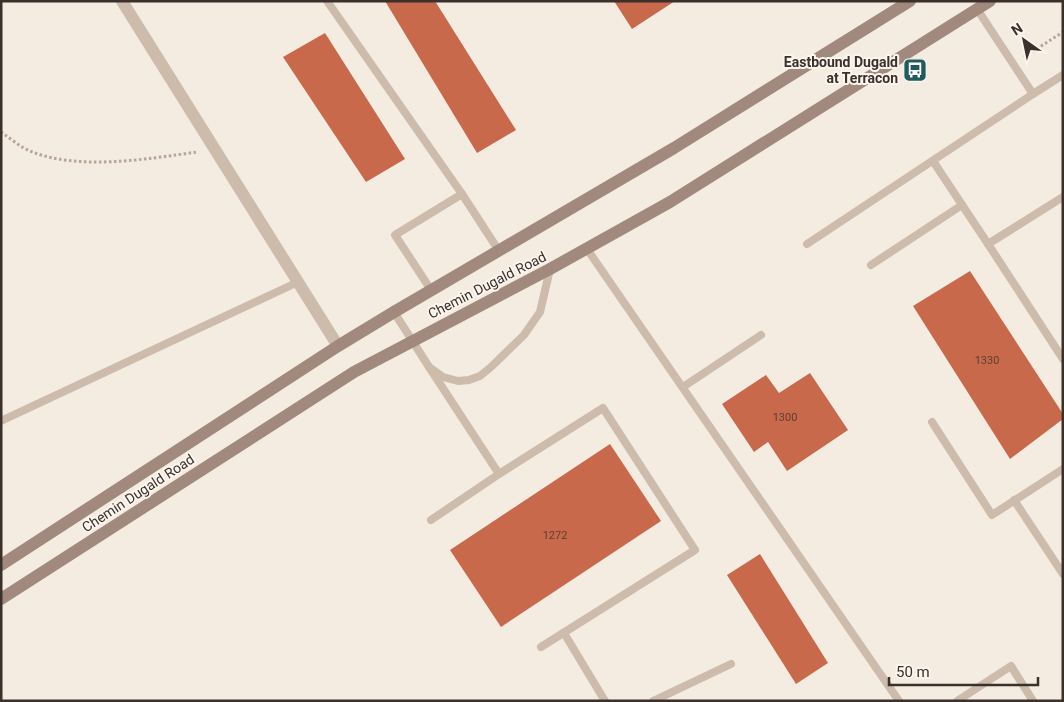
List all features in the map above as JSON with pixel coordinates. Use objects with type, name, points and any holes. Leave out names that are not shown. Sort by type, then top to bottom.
[{"type":"main road","name":"Chemin Dugald Road","points":[[1,565],[338,346],[674,148],[910,1]]},
{"type":"main road","name":"Chemin Dugald Road","points":[[1,598],[354,372],[550,269],[670,202],[974,5],[990,1]]},
{"type":"street","points":[[122,1],[338,346]]},
{"type":"lane","points":[[327,1],[462,194],[499,251]]},
{"type":"lane","points":[[974,5],[1033,94]]},
{"type":"lane","points":[[807,244],[1063,75]]},
{"type":"lane","points":[[933,161],[1063,359]]},
{"type":"lane","points":[[431,290],[396,235],[462,194]]},
{"type":"lane","points":[[988,244],[1063,196]]},
{"type":"lane","points":[[871,265],[962,205]]},
{"type":"lane","points":[[587,249],[899,701]]},
{"type":"lane","points":[[429,367],[443,377],[458,381],[470,380],[480,376],[524,335],[540,312],[550,269]]},
{"type":"lane","points":[[1,421],[298,282]]},
{"type":"lane","points":[[394,312],[499,474]]},
{"type":"lane","points":[[683,387],[761,335]]},
{"type":"lane","points":[[430,520],[603,408],[694,550],[541,647]]},
{"type":"lane","points":[[932,422],[992,515],[1063,469]]},
{"type":"lane","points":[[1014,500],[1063,574]]},
{"type":"lane","points":[[564,633],[605,701]]},
{"type":"lane","points":[[653,701],[731,664]]},
{"type":"lane","points":[[957,701],[1011,666],[1033,701]]},
{"type":"path","points":[[1013,64],[1063,32]]},
{"type":"path","points":[[1,132],[29,151],[62,160],[120,162],[215,150]]},
{"type":"building","points":[[385,1],[435,1],[516,130],[477,153]]},
{"type":"building","points":[[614,1],[675,1],[632,29]]},
{"type":"building","points":[[325,33],[405,159],[366,182],[283,57]]},
{"type":"building","points":[[970,271],[1063,414],[1063,419],[1010,459],[913,306]]},
{"type":"building","points":[[810,373],[848,430],[787,471],[768,442],[754,452],[722,404],[766,375],[779,393]]},
{"type":"building","points":[[610,444],[661,521],[501,627],[450,550]]},
{"type":"building","points":[[760,554],[828,663],[796,684],[727,575]]},
{"type":"place","name":"Eastbound Dugald at Terracon","points":[[915,70]]}]
